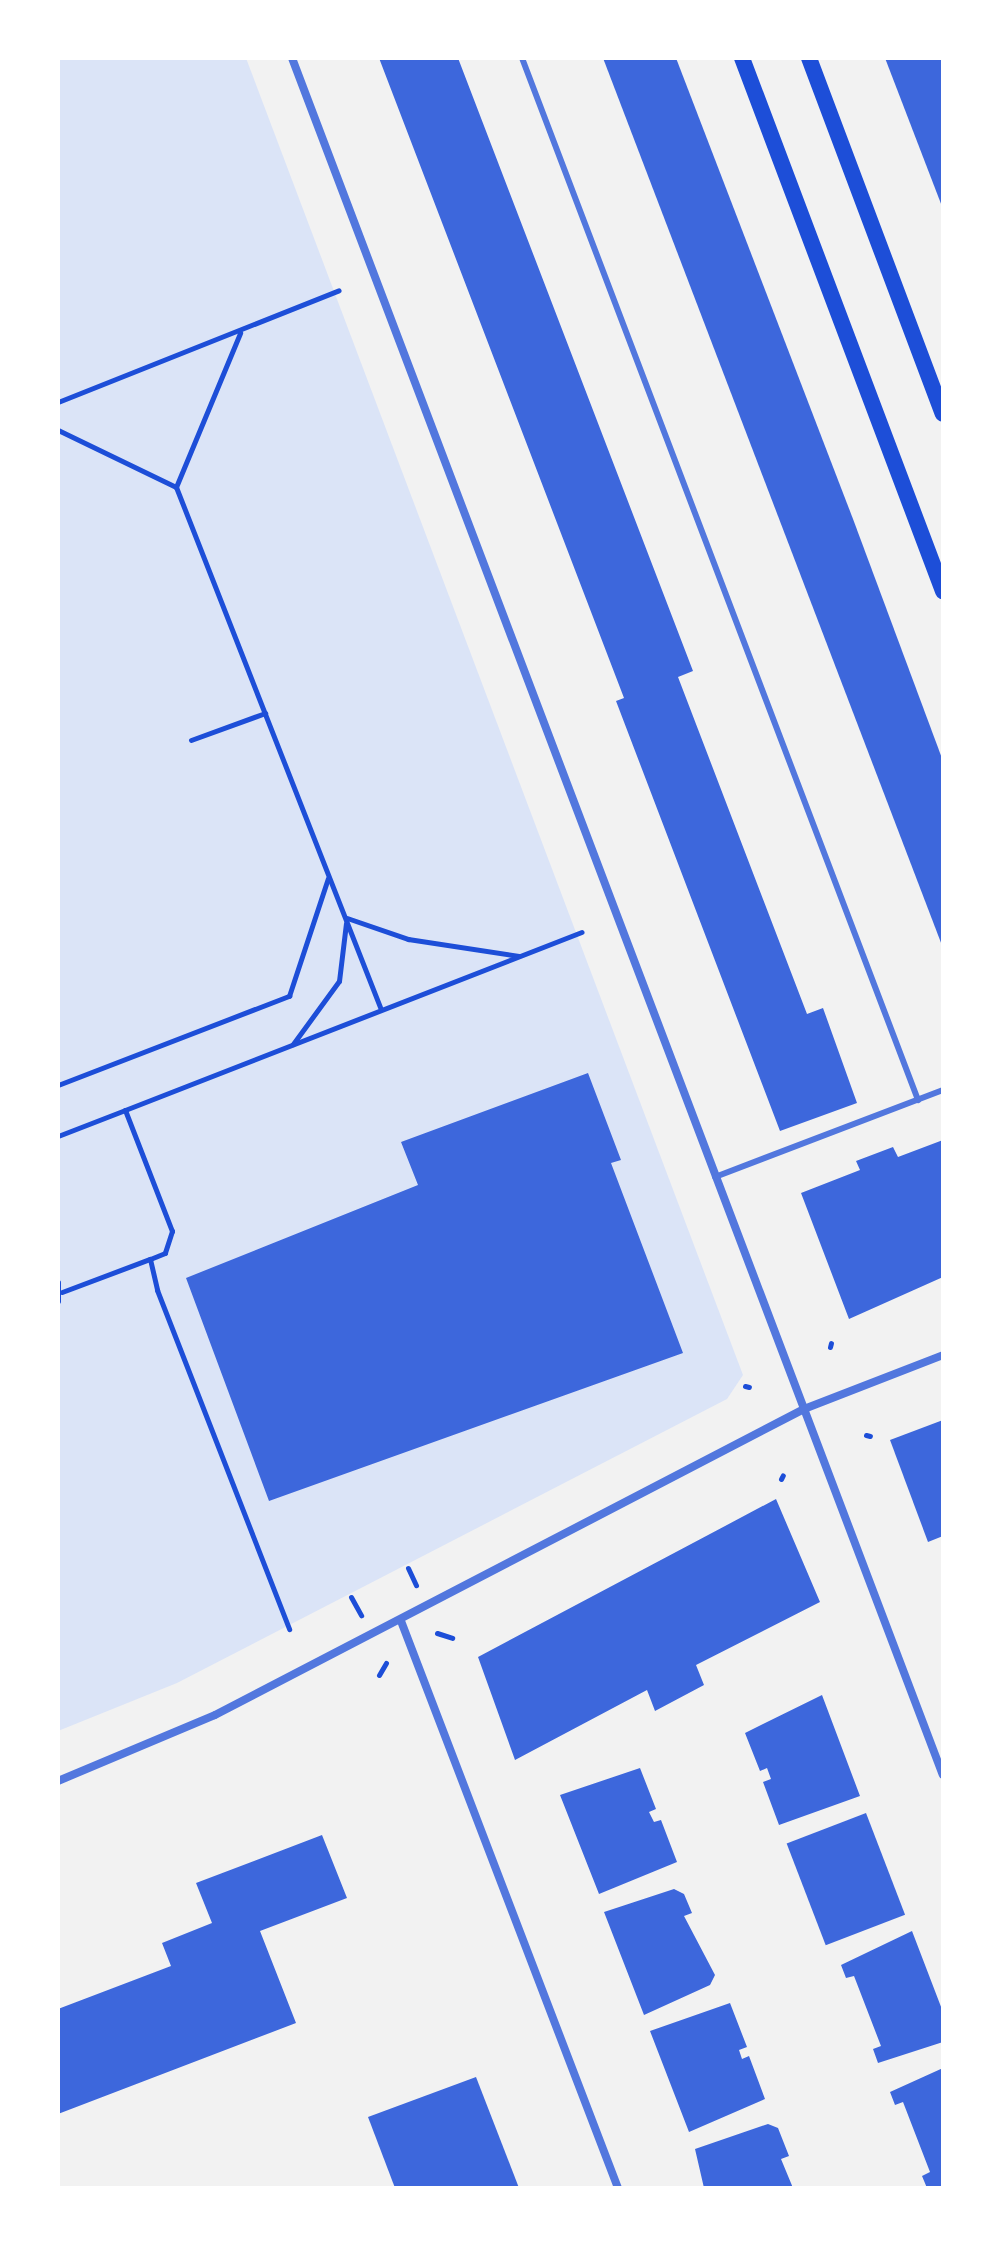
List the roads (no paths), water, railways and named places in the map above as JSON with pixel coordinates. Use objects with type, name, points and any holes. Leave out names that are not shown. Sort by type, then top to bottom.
[{"type":"main road","points":[[742,58],[943,591]]},
{"type":"main road","points":[[809,58],[943,414]]},
{"type":"street","points":[[292,58],[943,1775]]},
{"type":"street","points":[[58,1781],[215,1715],[804,1409],[943,1355]]},
{"type":"street","points":[[401,1621],[618,2188]]},
{"type":"lane","points":[[522,58],[918,1100]]},
{"type":"lane","points":[[715,1177],[943,1090]]}]
